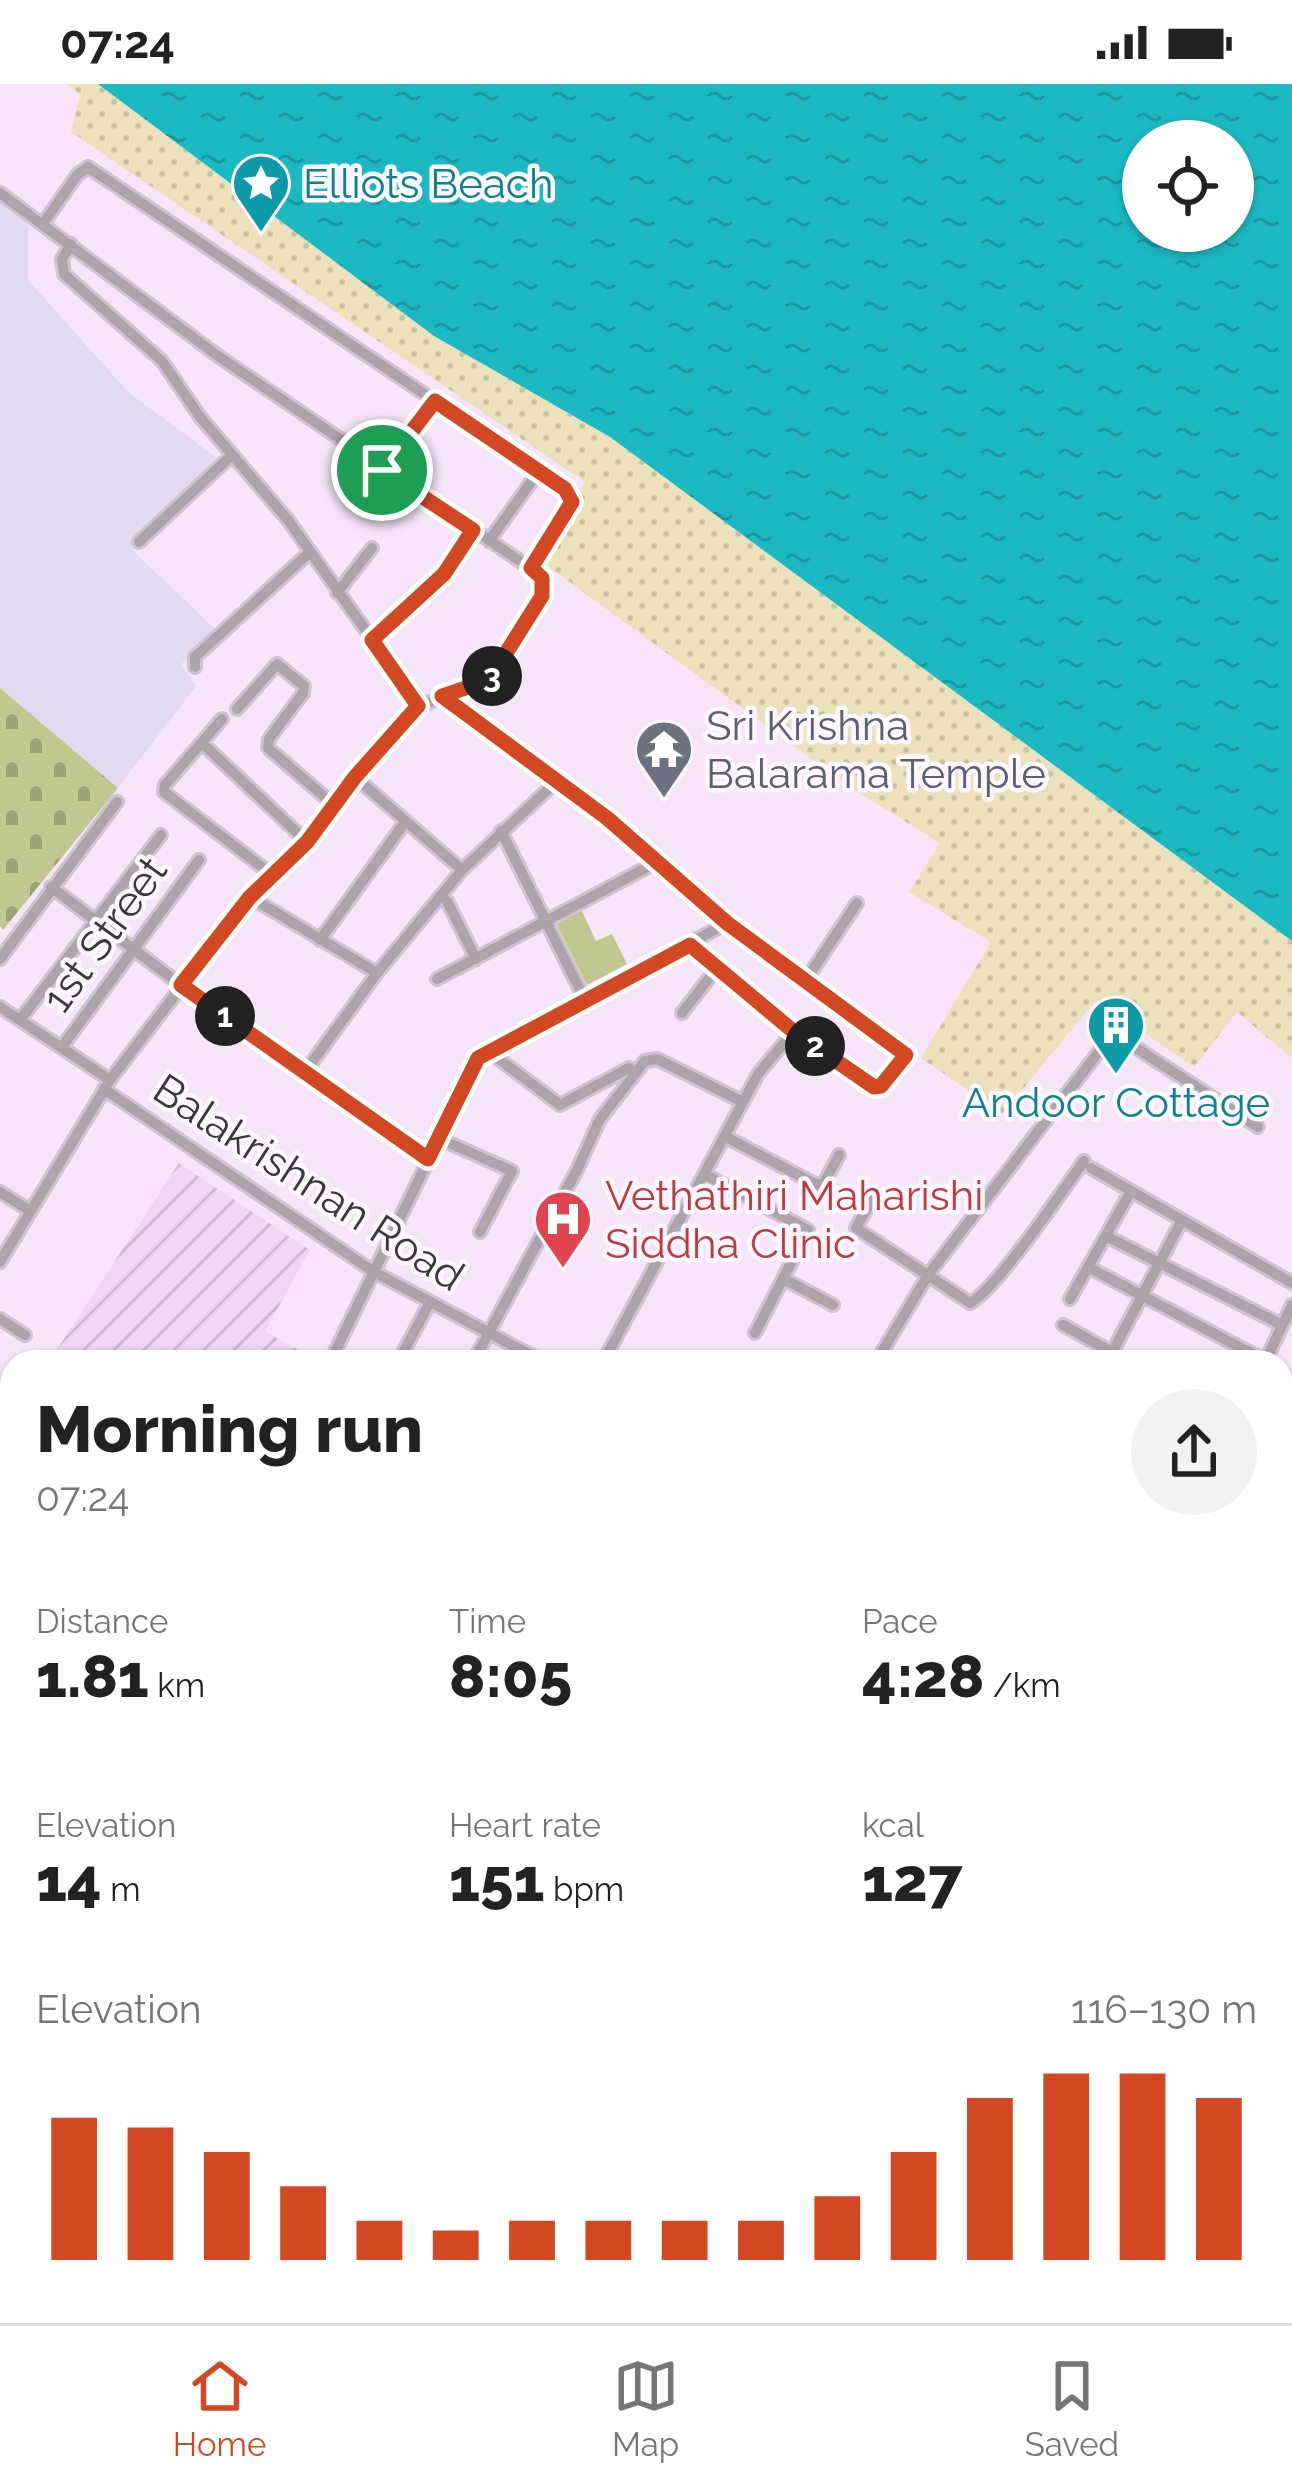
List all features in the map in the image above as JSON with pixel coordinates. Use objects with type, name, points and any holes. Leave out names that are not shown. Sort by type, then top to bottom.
[{"type":"street","points":[[43,224],[77,175],[88,167],[565,489],[572,502],[531,568]]},
{"type":"street","points":[[0,193],[218,356],[542,578],[542,596],[489,680],[418,706],[355,777],[307,842],[250,897],[107,1084],[0,1262]]},
{"type":"street","points":[[71,244],[62,259],[64,274],[162,361],[231,456],[288,520],[418,706]]},
{"type":"street","points":[[382,470],[435,401]]},
{"type":"street","points":[[139,542],[231,456]]},
{"type":"street","points":[[489,541],[539,472]]},
{"type":"street","points":[[372,640],[444,574],[473,530]]},
{"type":"street","points":[[338,593],[372,548]]},
{"type":"street","points":[[195,667],[196,657],[310,552]]},
{"type":"street","points":[[237,709],[277,664],[304,686],[269,739],[268,748],[334,805]]},
{"type":"street","points":[[442,696],[659,861],[727,923],[906,1055],[881,1086],[874,1087],[793,1031],[690,945]]},
{"type":"street","points":[[222,719],[165,785],[166,797],[271,874]]},
{"type":"street","points":[[202,742],[307,842]]},
{"type":"street","points":[[355,777],[462,870]]},
{"type":"street","points":[[305,1072],[462,870],[557,782]]},
{"type":"street","points":[[0,959],[118,802]]},
{"type":"street","points":[[320,940],[406,821]]},
{"type":"street","points":[[501,831],[585,1000]]},
{"type":"street","points":[[20,1020],[161,835]]},
{"type":"street","name":"1st Street","points":[[62,1047],[199,860]]},
{"type":"street","points":[[436,979],[659,861]]},
{"type":"street","points":[[51,887],[428,1159]]},
{"type":"street","points":[[250,897],[377,974]]},
{"type":"street","points":[[447,902],[476,959]]},
{"type":"street","points":[[806,980],[857,903]]},
{"type":"street","points":[[336,1350],[478,1058],[727,923]]},
{"type":"street","points":[[682,1013],[716,969]]},
{"type":"street","name":"Balakrishnan Road","points":[[0,1007],[374,1272],[521,1350]]},
{"type":"street","points":[[610,1350],[758,1074],[793,1031]]},
{"type":"street","points":[[883,1350],[928,1275],[1114,1036],[1258,1127]]},
{"type":"street","points":[[488,1051],[560,1105],[629,1068]]},
{"type":"street","points":[[480,1350],[600,1119],[645,1061],[652,1057],[743,1102]]},
{"type":"street","points":[[726,1137],[817,1185],[824,1183],[838,1155]]},
{"type":"street","points":[[438,1138],[512,1171],[481,1232]]},
{"type":"street","points":[[875,1194],[855,1227],[967,1302],[977,1300],[1088,1164],[1180,1222],[1292,1283]]},
{"type":"street","points":[[706,1175],[807,1229],[755,1334]]},
{"type":"street","points":[[0,1192],[29,1210]]},
{"type":"street","points":[[1070,1299],[1131,1192]]},
{"type":"street","points":[[1113,1350],[1180,1222]]},
{"type":"street","points":[[1106,1236],[1282,1324]]},
{"type":"street","points":[[1088,1267],[1244,1350]]},
{"type":"street","points":[[784,1279],[833,1306]]},
{"type":"street","points":[[404,1350],[430,1302]]},
{"type":"street","points":[[1270,1350],[1292,1305]]},
{"type":"street","points":[[0,1319],[25,1335]]},
{"type":"street","points":[[1063,1325],[1099,1350]]},
{"type":"shaded area","points":[[0,202],[28,224],[28,280],[129,393],[217,458],[132,550],[215,629],[181,665],[196,686],[118,788],[0,688]]},
{"type":"shaded area","points":[[179,1163],[310,1250],[265,1331],[299,1350],[57,1350]]},
{"type":"green space","points":[[0,688],[118,788],[3,930],[0,926]]},
{"type":"green space","points":[[582,911],[596,941],[612,934],[627,964],[587,985],[556,923]]},
{"type":"sand","points":[[66,84],[98,84],[434,336],[610,437],[1292,941],[1292,1058],[1237,1012],[1194,1067],[1096,1000],[1002,1114],[921,1058],[991,942],[909,892],[940,843],[853,789],[538,559],[585,482],[71,132],[80,94]]},
{"type":"water","points":[[98,84],[1292,84],[1292,941],[610,437],[434,336]]},
{"type":"place","name":"Elliots Beach","points":[[261,234]]},
{"type":"place","name":"Sri Krishna Balarama Temple","points":[[664,800]]},
{"type":"place","name":"Andoor Cottage","points":[[1116,1076]]},
{"type":"place","name":"Vethathiri Maharishi Siddha Clinic","points":[[563,1270]]},
{"type":"route","points":[[435,401],[565,489],[570,508],[531,568],[542,578],[542,596],[489,680],[442,696],[607,818],[727,923],[906,1055],[881,1086],[874,1087],[793,1031],[690,945],[478,1058],[428,1159],[181,985],[250,897],[307,842],[355,777],[418,706],[372,640],[444,574],[473,530],[382,470],[435,401]]}]
